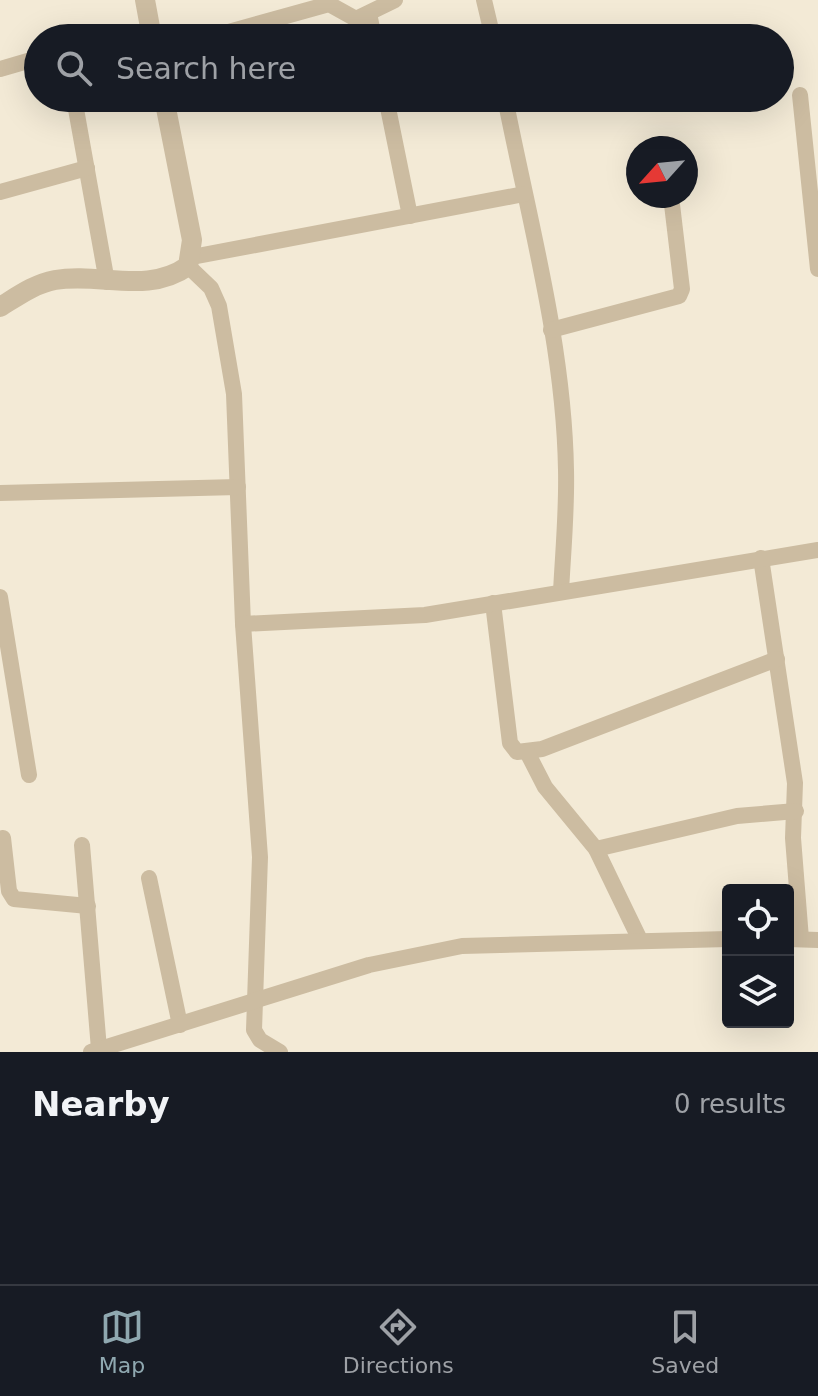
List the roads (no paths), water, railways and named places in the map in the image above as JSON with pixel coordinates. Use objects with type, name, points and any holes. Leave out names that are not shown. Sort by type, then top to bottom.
[{"type":"street","points":[[145,0],[149,24]]},
{"type":"street","points":[[257,24],[329,4],[356,19],[395,0]]},
{"type":"street","points":[[484,0],[490,24]]},
{"type":"street","points":[[369,13],[371,24]]},
{"type":"street","points":[[0,69],[24,62]]},
{"type":"street","points":[[800,95],[818,269]]},
{"type":"street","points":[[77,112],[107,282]]},
{"type":"street","points":[[166,112],[190,262],[211,288],[224,327],[234,394],[243,624],[260,857],[254,1030],[260,1040],[280,1052]]},
{"type":"street","points":[[389,112],[410,216]]},
{"type":"street","points":[[508,112],[551,330],[566,471],[561,592]]},
{"type":"street","points":[[0,192],[87,168]]},
{"type":"street","points":[[0,307],[30,288],[57,279],[107,282],[170,279],[190,262],[524,194]]},
{"type":"street","points":[[551,330],[679,296],[682,289],[672,208]]},
{"type":"street","points":[[0,493],[238,487]]},
{"type":"street","points":[[243,624],[425,615],[818,550]]},
{"type":"street","points":[[761,558],[795,783],[793,838],[802,939]]},
{"type":"street","points":[[0,597],[29,775]]},
{"type":"street","points":[[493,603],[510,743],[517,752],[527,752],[777,659]]},
{"type":"street","points":[[527,752],[545,787],[596,849],[640,940]]},
{"type":"street","points":[[596,849],[737,816],[796,811]]},
{"type":"street","points":[[3,838],[9,891],[14,899],[88,906]]},
{"type":"street","points":[[82,845],[95,1051],[369,965],[462,946],[722,939]]},
{"type":"street","points":[[149,878],[180,1025]]}]
